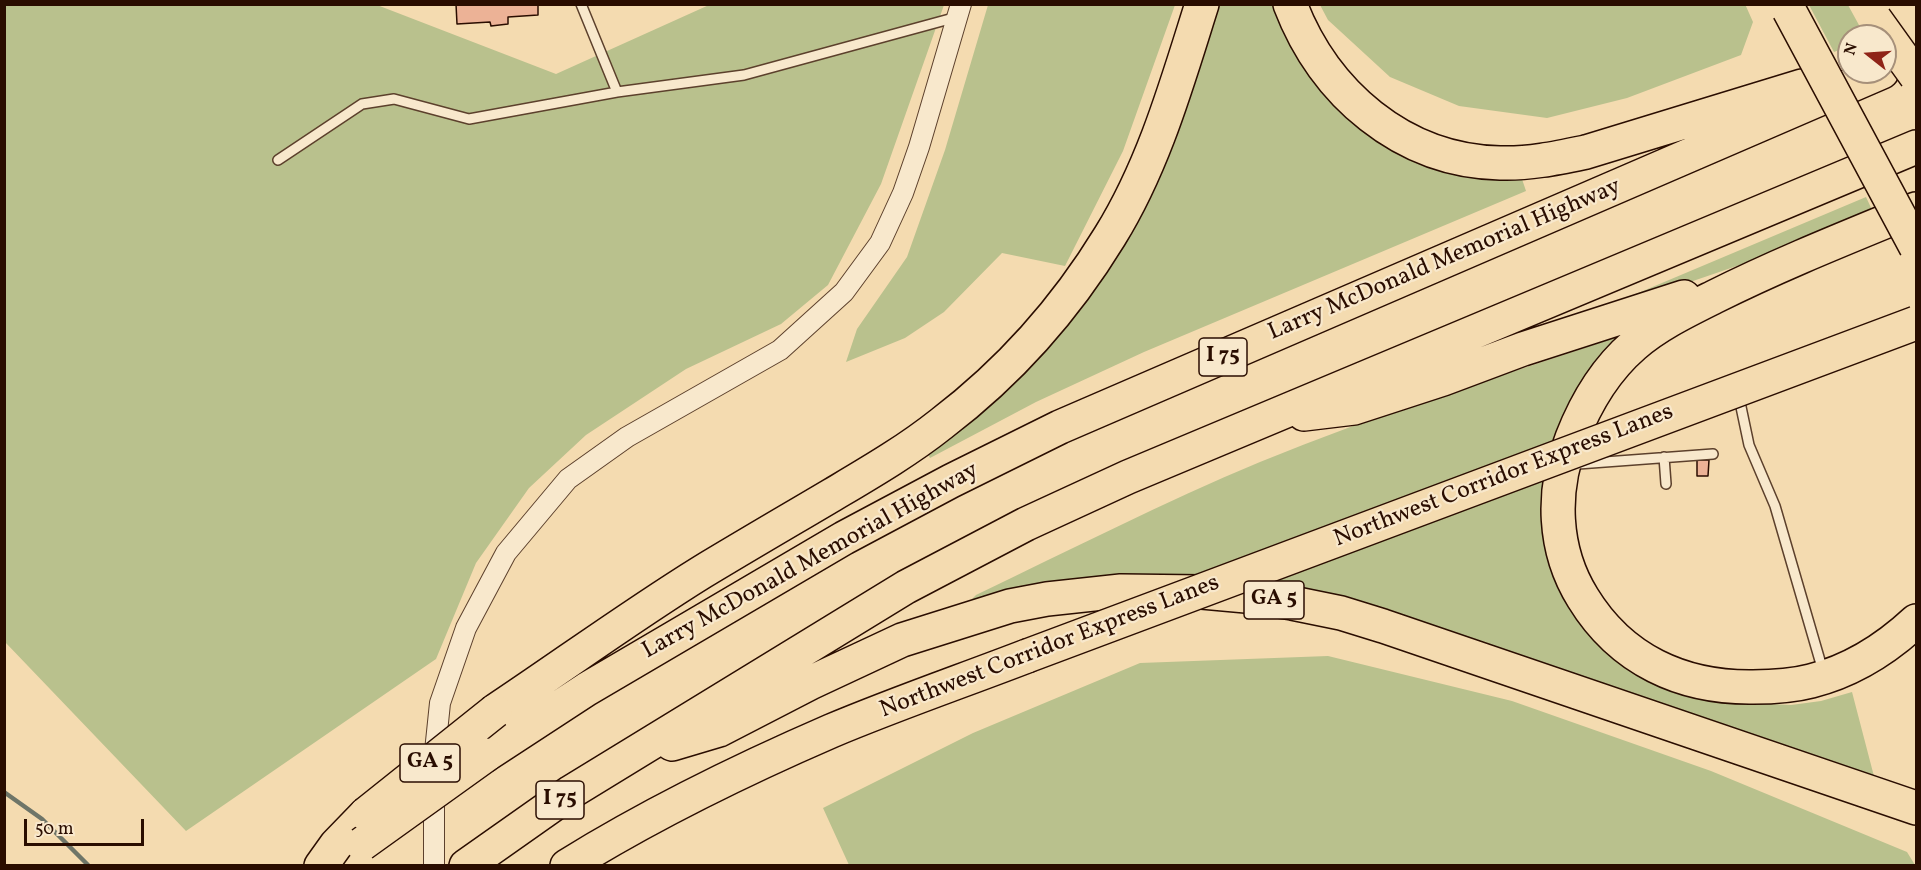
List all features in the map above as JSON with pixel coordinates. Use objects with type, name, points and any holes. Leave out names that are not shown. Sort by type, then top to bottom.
[{"type":"highway","name":"GA 5","points":[[321,866],[336,845],[364,829],[495,711],[699,574],[915,443],[977,395],[1011,362],[1050,320],[1083,277],[1110,236],[1137,187],[1176,86],[1203,4]]},
{"type":"highway","points":[[1290,4],[1300,29],[1318,61],[1340,88],[1366,112],[1396,134],[1425,147],[1448,155],[1489,162],[1522,163],[1586,152],[1767,98],[1837,74]]},
{"type":"highway","points":[[1788,7],[1917,247]]},
{"type":"highway","points":[[1897,55],[1917,48]]},
{"type":"highway","points":[[1897,49],[1917,76]]},
{"type":"highway","name":"Larry McDonald Memorial Highway","points":[[1897,65],[1917,57]]},
{"type":"highway","points":[[1897,61],[1917,99]]},
{"type":"highway","name":"Larry McDonald Memorial Highway","points":[[335,866],[364,829],[486,755],[587,689],[844,538],[1059,427],[1853,84]]},
{"type":"highway","name":"I 75","points":[[479,857],[570,792],[906,587],[1036,519],[1267,418],[1917,147]]},
{"type":"highway","points":[[1267,418],[1354,408],[1443,379],[1523,349],[1782,264],[1917,209]]},
{"type":"highway","points":[[1782,264],[1661,325],[1635,344],[1614,364],[1595,390],[1579,419],[1563,465],[1559,486],[1558,519],[1561,547],[1573,581],[1593,615],[1614,638],[1632,653],[1679,677],[1707,684],[1774,687],[1811,681],[1848,668],[1878,652],[1917,621]]},
{"type":"highway","name":"Northwest Corridor Express Lanes","points":[[567,866],[611,838],[723,781],[832,731],[1917,323]]},
{"type":"highway","name":"GA 5","points":[[630,756],[718,730],[902,640],[1010,606],[1047,599],[1121,591],[1169,591],[1246,596],[1292,603],[1362,620],[1917,808]]},
{"type":"street","points":[[434,866],[434,762],[440,703],[466,628],[506,553],[568,479],[627,437],[780,350],[844,292],[880,243],[903,194],[959,11]]},
{"type":"lane","points":[[581,4],[617,92]]},
{"type":"lane","points":[[278,160],[362,104],[394,99],[469,119],[617,92],[744,75],[959,11]]},
{"type":"lane","points":[[1742,407],[1749,446],[1775,506],[1824,676]]},
{"type":"lane","points":[[1563,465],[1713,454]]},
{"type":"lane","points":[[1664,457],[1666,484]]},
{"type":"green space","points":[[1745,4],[1753,22],[1741,55],[1627,98],[1547,118],[1459,106],[1390,77],[1328,20],[1320,5]]},
{"type":"green space","points":[[5,5],[377,5],[556,74],[709,5],[944,5],[881,184],[828,285],[781,324],[686,369],[586,435],[529,488],[476,563],[436,659],[186,831],[5,642]]},
{"type":"green space","points":[[988,5],[1175,5],[1123,151],[1065,266],[1002,253],[944,312],[905,338],[846,362],[857,329],[907,257],[945,150]]},
{"type":"green space","points":[[1215,5],[1277,5],[1313,79],[1521,176],[1526,191],[1144,352],[1036,402],[930,458],[927,452],[1022,373]]},
{"type":"green space","points":[[1809,5],[1848,5],[1858,24],[1837,24],[1837,51],[1834,52]]},
{"type":"green space","points":[[1866,197],[1873,212],[1789,248],[1632,302],[1629,299],[1631,296]]},
{"type":"green space","points":[[1647,316],[1555,441],[1187,579],[972,599],[976,595],[1188,493],[1260,462],[1393,412],[1617,337],[1615,328]]},
{"type":"green space","points":[[1550,476],[1572,610],[1730,702],[1791,705],[1821,701],[1852,692],[1876,784],[1264,583]]},
{"type":"green space","points":[[1328,656],[1512,701],[1711,771],[1907,852],[1915,865],[849,865],[823,808],[973,733],[1140,663]]},
{"type":"building","points":[[456,4],[538,4],[538,15],[508,17],[508,24],[491,26],[490,22],[457,24]]},
{"type":"building","points":[[1697,460],[1709,460],[1708,476],[1697,476]]},
{"type":"waterway","points":[[4,792],[42,819],[88,865]]}]
